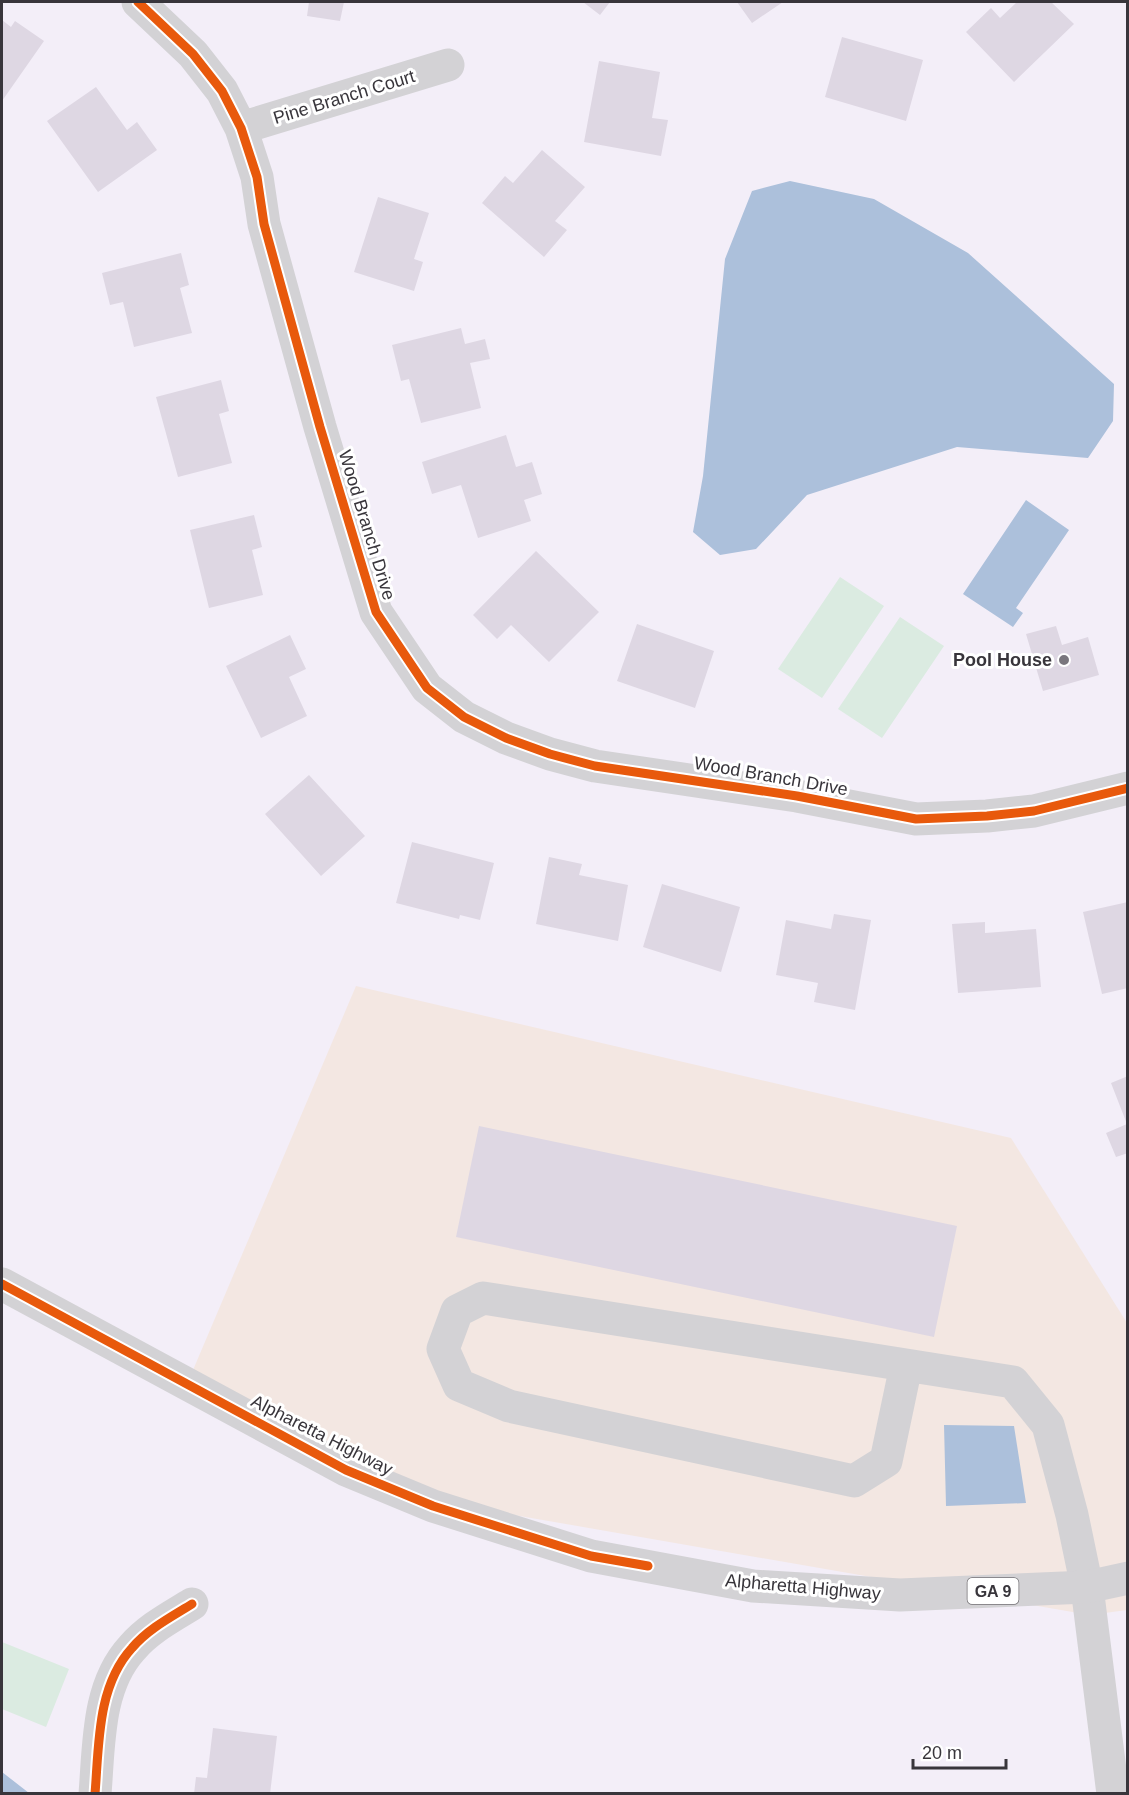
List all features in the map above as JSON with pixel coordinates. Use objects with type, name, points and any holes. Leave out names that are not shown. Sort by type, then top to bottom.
[{"type":"street","name":"Wood Branch Drive","points":[[138,2],[193,54],[222,91],[241,128],[257,177],[264,224],[320,427],[376,612],[427,688],[464,717],[506,738],[549,754],[595,766],[797,796],[916,819],[987,816],[1034,811],[1128,788]]},
{"type":"street","name":"Pine Branch Court","points":[[241,128],[448,65]]},
{"type":"street","name":"Alpharetta Highway","points":[[2,1284],[346,1470],[433,1506],[591,1556],[753,1586],[900,1595],[1087,1587],[1128,1578]]},
{"type":"street","points":[[906,1365],[886,1461],[854,1481],[509,1406],[459,1385],[443,1349],[457,1311],[483,1298],[906,1365],[1012,1382],[1048,1425],[1072,1515],[1087,1587],[1113,1794]]},
{"type":"street","points":[[95,1794],[104,1705],[113,1675],[131,1648],[146,1634],[192,1604]]},
{"type":"shaded area","points":[[840,577],[884,606],[822,698],[778,669]]},
{"type":"shaded area","points":[[900,617],[944,646],[882,738],[838,709]]},
{"type":"shaded area","points":[[356,986],[1011,1138],[1127,1323],[1127,1610],[1090,1615],[445,1503],[182,1396]]},
{"type":"shaded area","points":[[2,1642],[69,1669],[46,1727],[2,1709]]},
{"type":"water","points":[[790,181],[874,199],[968,253],[1114,384],[1113,421],[1088,458],[957,447],[807,495],[756,549],[720,555],[693,532],[703,476],[725,259],[752,191]]},
{"type":"water","points":[[1026,500],[1069,530],[1016,608],[1023,613],[1013,627],[963,594]]},
{"type":"water","points":[[944,1425],[1014,1426],[1026,1503],[946,1506]]},
{"type":"water","points":[[2,1772],[29,1793],[2,1793]]},
{"type":"building","points":[[309,2],[344,2],[340,21],[307,16]]},
{"type":"building","points":[[583,2],[610,2],[600,15]]},
{"type":"building","points":[[737,2],[783,2],[752,23]]},
{"type":"building","points":[[1017,2],[1051,2],[1074,24],[1014,82],[966,32],[991,8],[1000,18]]},
{"type":"building","points":[[2,20],[11,27],[15,21],[44,41],[2,101]]},
{"type":"building","points":[[842,37],[923,60],[906,121],[825,97]]},
{"type":"building","points":[[599,61],[660,72],[652,118],[668,120],[661,156],[584,142]]},
{"type":"building","points":[[96,87],[127,130],[137,122],[157,150],[98,192],[47,121]]},
{"type":"building","points":[[542,150],[585,187],[555,221],[567,230],[544,257],[482,203],[505,176],[513,183]]},
{"type":"building","points":[[378,197],[429,213],[414,259],[423,262],[414,291],[354,272]]},
{"type":"building","points":[[181,253],[189,285],[180,288],[192,333],[134,347],[123,302],[110,305],[102,273]]},
{"type":"building","points":[[461,328],[465,344],[485,339],[490,359],[470,363],[481,408],[421,423],[409,379],[401,381],[392,345]]},
{"type":"building","points":[[221,380],[229,411],[219,414],[232,463],[178,477],[156,397]]},
{"type":"building","points":[[506,435],[516,467],[532,462],[542,494],[524,500],[531,521],[478,538],[461,485],[432,494],[422,462]]},
{"type":"building","points":[[254,515],[262,547],[252,550],[263,595],[209,608],[190,530]]},
{"type":"building","points":[[536,551],[599,612],[549,662],[511,625],[497,639],[473,615]]},
{"type":"building","points":[[637,624],[714,651],[695,708],[617,681]]},
{"type":"building","name":"Pool House","points":[[1056,626],[1062,645],[1088,637],[1099,675],[1043,691],[1026,634]]},
{"type":"building","points":[[290,635],[306,669],[289,677],[307,716],[261,738],[226,666]]},
{"type":"building","points":[[309,775],[365,836],[321,876],[265,814]]},
{"type":"building","points":[[412,842],[494,863],[480,920],[460,915],[459,919],[396,903]]},
{"type":"building","points":[[549,857],[582,864],[579,875],[628,885],[618,941],[536,924]]},
{"type":"building","points":[[662,884],[740,907],[721,972],[643,947]]},
{"type":"building","points":[[1128,902],[1128,988],[1102,994],[1083,912]]},
{"type":"building","points":[[834,914],[871,920],[855,1010],[814,1002],[818,983],[776,975],[786,920],[831,929]]},
{"type":"building","points":[[985,922],[985,933],[1036,929],[1041,987],[958,993],[952,924]]},
{"type":"building","points":[[1128,1076],[1128,1153],[1116,1157],[1106,1133],[1127,1124],[1111,1083]]},
{"type":"building","points":[[479,1126],[957,1226],[934,1337],[456,1237]]},
{"type":"building","points":[[213,1728],[277,1736],[270,1794],[194,1794],[196,1777],[207,1778]]},
{"type":"cycle path","points":[[138,2],[193,54],[222,91],[241,128],[257,177],[264,224],[320,427],[376,612],[427,688],[464,717],[506,738],[550,754],[595,766],[797,796],[916,819],[987,816],[1034,811],[1128,788]]},
{"type":"cycle path","points":[[2,1284],[346,1470],[433,1506],[591,1556],[648,1566]]},
{"type":"cycle path","points":[[95,1794],[99,1736],[112,1680],[121,1663],[145,1635],[192,1604]]},
{"type":"place","name":"Pool House","points":[[1064,660]]}]
